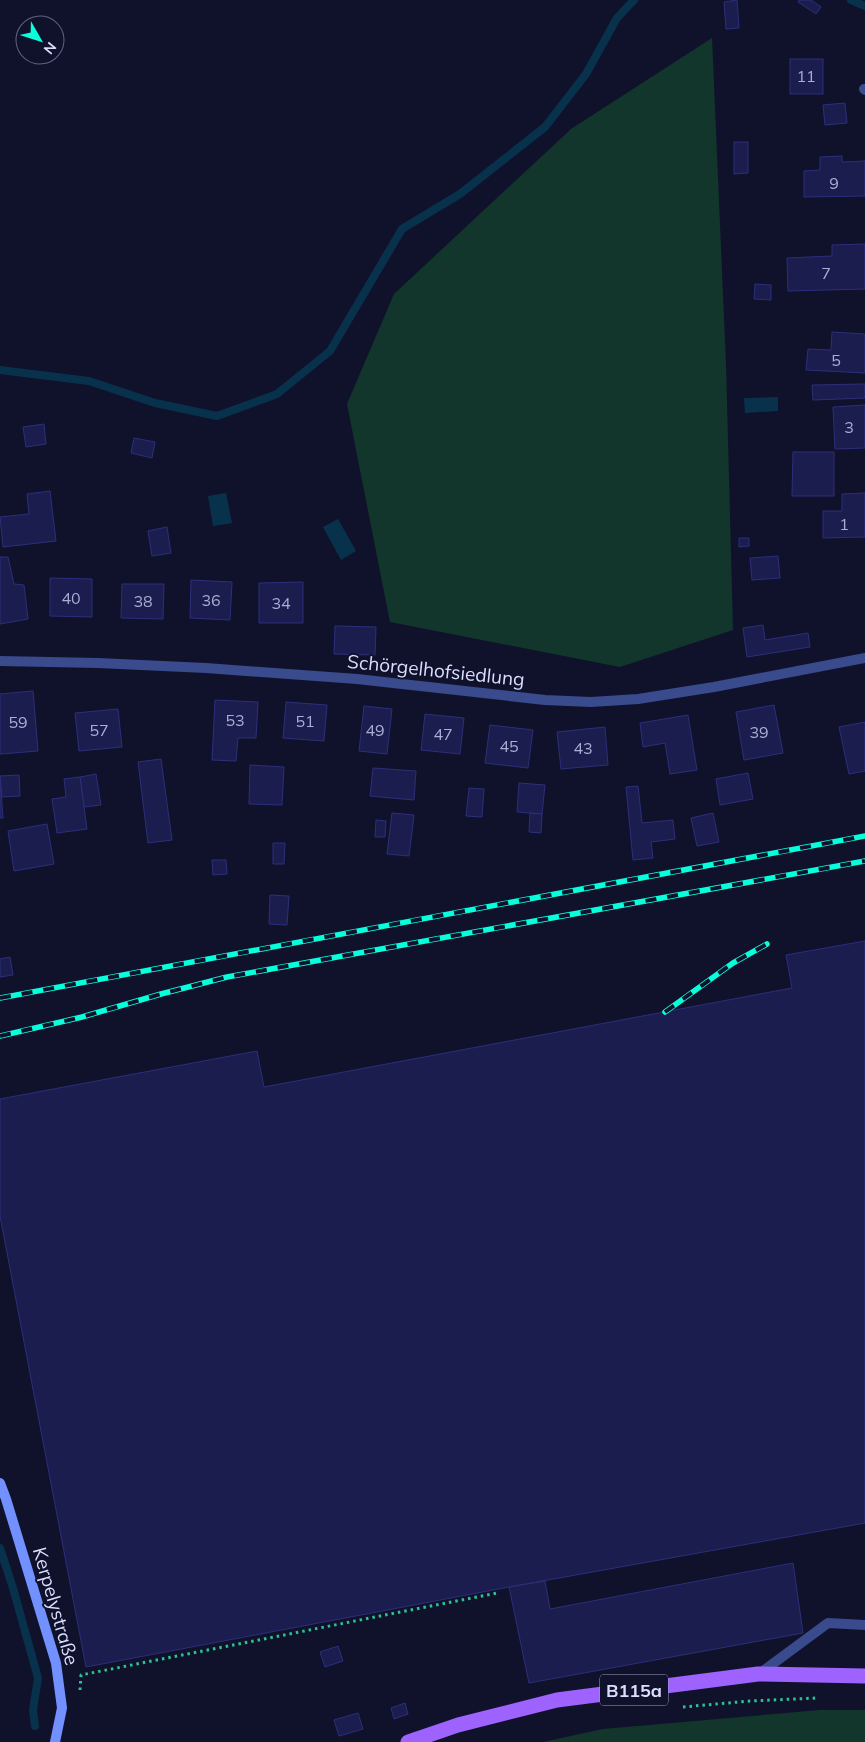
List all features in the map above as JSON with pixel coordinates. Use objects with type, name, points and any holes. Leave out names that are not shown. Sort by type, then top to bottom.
[{"type":"main road","name":"Kerpelystraße","points":[[0,1483],[56,1663],[62,1708],[55,1742]]},
{"type":"main road","name":"B115a","points":[[408,1742],[458,1725],[557,1700],[758,1674],[865,1676]]},
{"type":"street","name":"Schörgelhofsiedlung","points":[[0,661],[206,668],[357,679],[545,700],[591,702],[638,699],[714,687],[865,658]]},
{"type":"street","points":[[758,1674],[828,1624],[865,1625]]},
{"type":"path","points":[[82,1674],[497,1593]]},
{"type":"path","points":[[682,1707],[750,1700],[827,1698]]},
{"type":"green space","points":[[712,38],[726,365],[733,630],[620,667],[390,622],[347,404],[394,294],[571,129]]},
{"type":"green space","points":[[820,1710],[865,1710],[865,1742],[543,1742],[603,1729]]},
{"type":"water","points":[[778,397],[778,411],[745,413],[744,398]]},
{"type":"water","points":[[226,493],[232,523],[213,526],[208,496]]},
{"type":"water","points":[[338,519],[356,551],[341,560],[323,527]]},
{"type":"building","points":[[737,0],[739,28],[726,29],[724,2]]},
{"type":"building","points":[[799,0],[811,0],[821,7],[816,14],[798,2]]},
{"type":"building","points":[[790,59],[823,59],[823,94],[790,94]]},
{"type":"building","points":[[845,103],[847,123],[825,125],[823,105]]},
{"type":"building","points":[[734,142],[748,142],[748,173],[734,174]]},
{"type":"building","points":[[842,156],[842,162],[865,161],[865,196],[804,197],[804,171],[820,170],[820,157]]},
{"type":"building","points":[[865,244],[865,289],[788,291],[787,258],[832,256],[832,245]]},
{"type":"building","points":[[755,284],[771,285],[771,300],[754,299]]},
{"type":"building","points":[[832,332],[865,334],[865,373],[806,370],[808,349],[831,350]]},
{"type":"building","points":[[865,384],[865,398],[813,400],[812,385]]},
{"type":"building","points":[[865,405],[865,448],[835,449],[833,407]]},
{"type":"building","points":[[44,424],[46,444],[26,447],[23,427]]},
{"type":"building","points":[[134,438],[155,442],[152,458],[131,453]]},
{"type":"building","points":[[793,452],[834,452],[834,496],[792,496]]},
{"type":"building","points":[[50,491],[56,541],[3,547],[0,517],[29,514],[27,494]]},
{"type":"building","points":[[865,493],[865,537],[823,538],[823,511],[842,511],[842,494]]},
{"type":"building","points":[[167,527],[171,553],[152,556],[148,531]]},
{"type":"building","points":[[739,538],[749,538],[749,546],[739,547]]},
{"type":"building","points":[[778,556],[780,578],[752,580],[750,558]]},
{"type":"building","points":[[0,557],[8,557],[14,584],[24,585],[28,619],[0,624]]},
{"type":"building","points":[[50,578],[92,579],[92,617],[50,616]]},
{"type":"building","points":[[191,580],[232,582],[230,620],[190,618]]},
{"type":"building","points":[[303,582],[303,623],[259,623],[259,583]]},
{"type":"building","points":[[122,584],[164,584],[163,619],[121,618]]},
{"type":"building","points":[[763,625],[765,640],[808,633],[810,647],[747,657],[743,628]]},
{"type":"building","points":[[335,626],[376,627],[375,655],[334,654]]},
{"type":"building","points":[[33,691],[38,751],[0,754],[0,694]]},
{"type":"building","points":[[215,700],[258,702],[256,738],[238,738],[236,761],[212,760]]},
{"type":"building","points":[[286,702],[327,705],[324,741],[283,738]]},
{"type":"building","points":[[774,705],[783,753],[744,760],[736,712]]},
{"type":"building","points":[[364,706],[392,709],[387,754],[359,751]]},
{"type":"building","points":[[118,709],[122,747],[79,751],[75,713]]},
{"type":"building","points":[[425,714],[464,718],[460,754],[421,750]]},
{"type":"building","points":[[688,715],[697,770],[670,774],[665,743],[643,747],[640,723]]},
{"type":"building","points":[[865,722],[865,771],[849,774],[839,727]]},
{"type":"building","points":[[490,725],[533,730],[528,768],[485,763]]},
{"type":"building","points":[[605,727],[608,765],[561,769],[557,732]]},
{"type":"building","points":[[161,759],[172,840],[148,843],[138,762]]},
{"type":"building","points":[[250,765],[284,767],[282,805],[249,804]]},
{"type":"building","points":[[373,768],[416,771],[414,800],[370,796]]},
{"type":"building","points":[[748,773],[753,799],[720,805],[716,779]]},
{"type":"building","points":[[96,774],[101,805],[84,807],[80,777]]},
{"type":"building","points":[[0,775],[3,818],[0,818]]},
{"type":"building","points":[[19,775],[20,796],[2,797],[0,776]]},
{"type":"building","points":[[80,777],[87,829],[57,833],[52,799],[66,797],[64,779]]},
{"type":"building","points":[[519,783],[545,785],[542,814],[517,812]]},
{"type":"building","points":[[638,786],[642,823],[673,820],[675,839],[651,842],[653,858],[633,860],[626,787]]},
{"type":"building","points":[[469,788],[484,789],[482,817],[466,816]]},
{"type":"building","points":[[392,813],[414,815],[409,856],[387,854]]},
{"type":"building","points":[[530,813],[542,814],[541,833],[529,832]]},
{"type":"building","points":[[713,813],[719,842],[697,846],[691,818]]},
{"type":"building","points":[[376,820],[386,821],[385,837],[375,837]]},
{"type":"building","points":[[47,824],[54,864],[14,871],[8,831]]},
{"type":"building","points":[[273,843],[285,843],[284,864],[273,864]]},
{"type":"building","points":[[212,860],[226,860],[227,874],[213,875]]},
{"type":"building","points":[[270,895],[289,896],[287,925],[269,924]]},
{"type":"building","points":[[865,941],[865,1523],[509,1587],[86,1667],[0,1216],[0,1099],[257,1051],[264,1087],[792,988],[786,955]]},
{"type":"building","points":[[10,957],[13,975],[0,977],[0,959]]},
{"type":"building","points":[[793,1563],[803,1633],[529,1683],[509,1587],[545,1581],[550,1609]]},
{"type":"building","points":[[338,1646],[343,1661],[325,1667],[320,1652]]},
{"type":"building","points":[[405,1703],[408,1714],[394,1719],[391,1708]]},
{"type":"building","points":[[358,1713],[363,1729],[339,1736],[334,1720]]},
{"type":"waterway","points":[[0,370],[89,381],[155,403],[217,416],[277,394],[330,351],[402,229],[460,194],[545,127],[586,74],[617,18],[634,0]]},
{"type":"waterway","points":[[851,0],[865,6]]},
{"type":"waterway","points":[[0,1548],[38,1678],[33,1710],[35,1726]]},
{"type":"railway","points":[[0,998],[865,836]]},
{"type":"railway","points":[[0,1036],[82,1017],[227,977],[865,861]]},
{"type":"railway","points":[[665,1012],[733,963],[767,944]]}]
